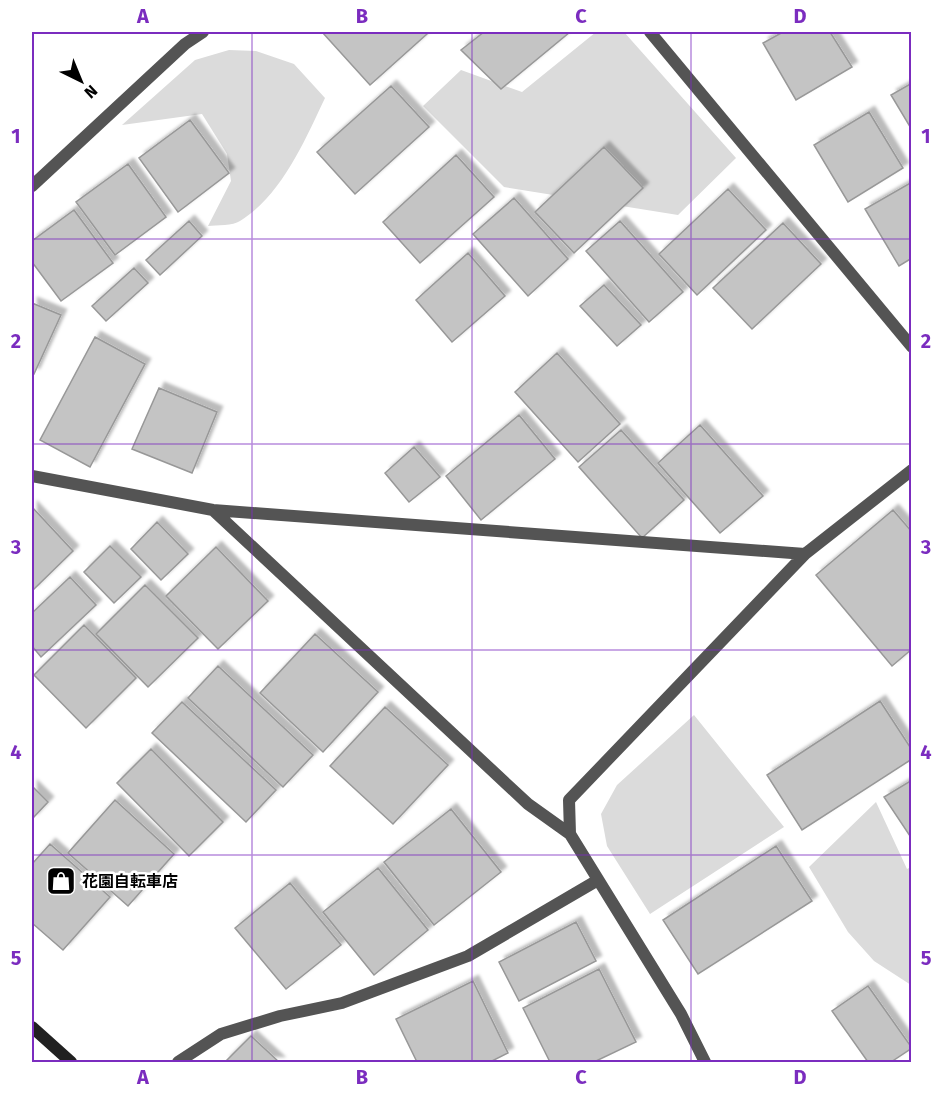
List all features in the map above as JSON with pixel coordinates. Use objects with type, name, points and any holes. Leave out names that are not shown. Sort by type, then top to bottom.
[{"type":"street","points":[[32,186],[185,44],[203,32]]},
{"type":"street","points":[[650,32],[912,347]]},
{"type":"street","points":[[570,834],[569,800],[806,554],[912,470]]},
{"type":"street","points":[[32,476],[213,510],[806,554]]},
{"type":"street","points":[[213,510],[528,804],[570,834],[681,1014],[705,1062]]},
{"type":"street","points":[[178,1062],[221,1034],[280,1016],[342,1003],[468,956],[598,880]]},
{"type":"street","points":[[32,1027],[72,1062]]},
{"type":"shaded area","points":[[596,32],[624,32],[736,158],[678,215],[504,187],[423,106],[461,70],[522,92]]},
{"type":"shaded area","points":[[229,50],[256,51],[294,64],[325,98],[291,166],[268,197],[237,223],[208,226],[231,181],[227,154],[202,114],[122,125],[195,60]]},
{"type":"shaded area","points":[[694,715],[784,827],[650,914],[607,846],[601,814],[617,785]]},
{"type":"shaded area","points":[[876,802],[907,869],[911,867],[911,985],[874,961],[848,932],[809,867]]},
{"type":"building","points":[[322,32],[425,32],[427,34],[370,85]]},
{"type":"building","points":[[484,32],[570,32],[501,89],[461,50]]},
{"type":"building","points":[[783,32],[830,32],[852,67],[796,100],[763,43]]},
{"type":"building","points":[[912,83],[912,130],[891,95]]},
{"type":"building","points":[[391,86],[429,127],[355,194],[317,152]]},
{"type":"building","points":[[869,112],[903,168],[848,202],[814,145]]},
{"type":"building","points":[[190,120],[229,173],[178,212],[139,158]]},
{"type":"building","points":[[604,147],[643,188],[574,253],[535,212]]},
{"type":"building","points":[[456,155],[494,197],[420,263],[383,222]]},
{"type":"building","points":[[128,164],[166,217],[115,255],[76,202]]},
{"type":"building","points":[[912,182],[912,258],[899,266],[865,209]]},
{"type":"building","points":[[728,189],[766,230],[697,295],[659,254]]},
{"type":"building","points":[[514,198],[568,259],[528,296],[473,234]]},
{"type":"building","points":[[74,210],[113,263],[61,301],[32,262],[32,241]]},
{"type":"building","points":[[189,221],[202,236],[160,275],[146,260]]},
{"type":"building","points":[[620,221],[683,292],[649,322],[586,251]]},
{"type":"building","points":[[783,223],[821,264],[752,329],[713,288]]},
{"type":"building","points":[[468,253],[505,296],[452,342],[416,300]]},
{"type":"building","points":[[134,268],[148,283],[106,321],[92,306]]},
{"type":"building","points":[[604,285],[641,325],[617,346],[580,306]]},
{"type":"building","points":[[32,303],[61,315],[34,374],[32,373]]},
{"type":"building","points":[[95,337],[145,364],[90,467],[40,440]]},
{"type":"building","points":[[557,353],[620,424],[578,462],[515,392]]},
{"type":"building","points":[[159,388],[217,412],[192,473],[132,449]]},
{"type":"building","points":[[519,415],[555,459],[481,520],[446,476]]},
{"type":"building","points":[[700,425],[763,496],[720,533],[658,463]]},
{"type":"building","points":[[621,430],[684,500],[642,538],[579,467]]},
{"type":"building","points":[[414,447],[440,477],[409,502],[385,473]]},
{"type":"building","points":[[32,507],[73,551],[32,591]]},
{"type":"building","points":[[893,510],[912,532],[912,649],[892,666],[816,575]]},
{"type":"building","points":[[157,522],[188,554],[161,580],[131,549]]},
{"type":"building","points":[[110,546],[141,577],[114,603],[84,572]]},
{"type":"building","points":[[216,547],[268,601],[218,649],[166,596]]},
{"type":"building","points":[[70,577],[96,605],[41,657],[32,646],[32,613]]},
{"type":"building","points":[[145,585],[198,638],[148,687],[96,634]]},
{"type":"building","points":[[84,625],[136,678],[86,728],[34,675]]},
{"type":"building","points":[[315,634],[378,692],[323,752],[260,693]]},
{"type":"building","points":[[218,666],[313,755],[283,787],[188,698]]},
{"type":"building","points":[[880,701],[912,750],[912,759],[802,830],[767,775]]},
{"type":"building","points":[[182,702],[276,790],[246,822],[152,733]]},
{"type":"building","points":[[385,707],[448,765],[393,824],[330,766]]},
{"type":"building","points":[[151,749],[223,822],[189,856],[117,783]]},
{"type":"building","points":[[912,780],[912,839],[884,797]]},
{"type":"building","points":[[32,786],[48,802],[32,819]]},
{"type":"building","points":[[115,800],[174,854],[128,906],[68,853]]},
{"type":"building","points":[[451,809],[501,872],[434,925],[384,862]]},
{"type":"building","name":"花園自転車店","points":[[50,844],[110,897],[63,950],[32,923],[32,864]]},
{"type":"building","points":[[776,846],[812,901],[698,974],[663,920]]},
{"type":"building","points":[[378,868],[428,930],[374,975],[323,912]]},
{"type":"building","points":[[290,883],[341,945],[286,989],[235,928]]},
{"type":"building","points":[[576,922],[596,961],[519,1001],[499,962]]},
{"type":"building","points":[[599,969],[636,1042],[594,1062],[550,1062],[523,1008]]},
{"type":"building","points":[[473,981],[508,1053],[490,1062],[417,1062],[396,1019]]},
{"type":"building","points":[[868,986],[912,1048],[891,1062],[868,1062],[832,1011]]},
{"type":"building","points":[[251,1036],[279,1062],[225,1062]]},
{"type":"place","name":"花園自転車店","points":[[61,881]]}]
